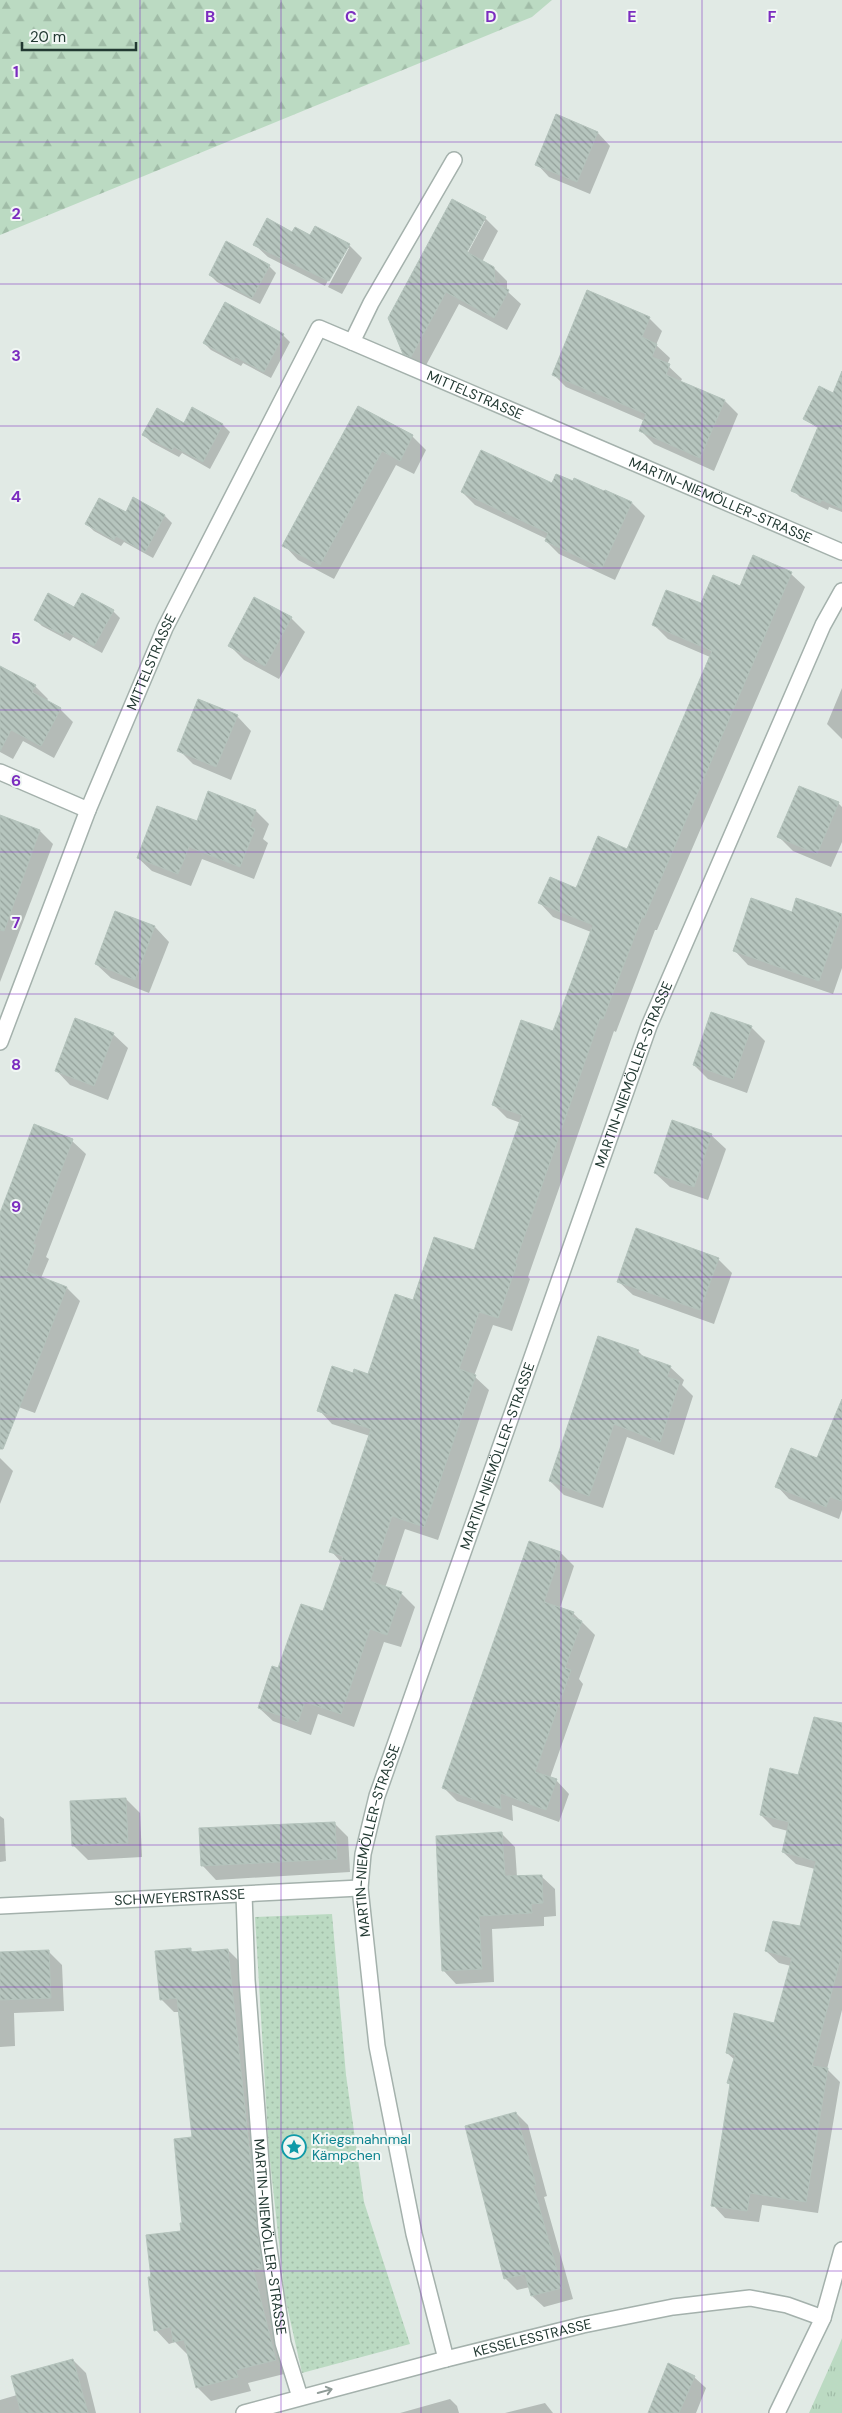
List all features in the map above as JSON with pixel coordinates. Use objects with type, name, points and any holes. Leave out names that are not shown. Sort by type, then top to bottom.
[{"type":"street","points":[[352,342],[371,303],[454,160]]},
{"type":"street","name":"MITTELSTRASSE","points":[[0,1042],[88,810],[164,628],[319,328],[599,448]]},
{"type":"street","name":"MARTIN-NIEMÖLLER-STRASSE","points":[[599,448],[842,552]]},
{"type":"street","name":"MARTIN-NIEMÖLLER-STRASSE","points":[[446,2359],[414,2234],[377,2046],[360,1888],[363,1854],[377,1796],[649,1026],[823,626],[842,590]]},
{"type":"street","points":[[0,772],[88,810]]},
{"type":"street","name":"SCHWEYERSTRASSE","points":[[0,1906],[360,1888]]},
{"type":"street","name":"MARTIN-NIEMÖLLER-STRASSE","points":[[244,1894],[247,1980],[266,2228],[283,2343],[300,2397]]},
{"type":"street","points":[[778,2413],[823,2318],[842,2250]]},
{"type":"street","name":"KESSELESSTRASSE","points":[[244,2413],[582,2325],[664,2309],[750,2298],[787,2305],[823,2318]]},
{"type":"green space","points":[[0,0],[552,0],[532,17],[0,235]]},
{"type":"green space","points":[[332,1914],[346,2075],[364,2202],[410,2344],[302,2373],[285,2297],[269,2152],[255,1917]]},
{"type":"green space","points":[[842,2338],[842,2413],[809,2413],[838,2348]]},
{"type":"building","points":[[556,114],[598,132],[577,182],[535,165]]},
{"type":"building","points":[[452,199],[486,217],[467,252],[494,267],[495,283],[509,290],[494,318],[446,292],[411,357],[403,354],[388,318]]},
{"type":"building","points":[[267,218],[292,232],[295,227],[310,235],[315,226],[350,244],[329,281],[253,245]]},
{"type":"building","points":[[226,241],[270,265],[252,298],[209,275]]},
{"type":"building","points":[[587,290],[650,317],[642,337],[657,344],[652,357],[670,364],[666,375],[725,400],[700,458],[639,431],[646,414],[552,375]]},
{"type":"building","points":[[225,302],[284,334],[264,372],[236,357],[234,360],[203,343]]},
{"type":"building","points":[[842,371],[842,509],[822,500],[820,503],[791,491],[818,427],[803,419],[819,386],[833,393]]},
{"type":"building","points":[[358,406],[413,435],[400,461],[382,451],[320,565],[282,546]]},
{"type":"building","points":[[192,407],[223,424],[203,462],[174,447],[172,450],[142,435],[157,408],[184,423]]},
{"type":"building","points":[[481,450],[552,483],[556,474],[573,481],[574,478],[632,502],[602,568],[545,541],[548,533],[461,492]]},
{"type":"building","points":[[133,497],[165,515],[145,552],[116,536],[114,540],[85,524],[99,498],[126,512]]},
{"type":"building","points":[[753,555],[792,572],[644,918],[642,917],[603,1019],[600,1018],[515,1263],[517,1264],[498,1318],[479,1312],[459,1369],[476,1375],[424,1527],[392,1516],[370,1581],[402,1592],[387,1635],[370,1629],[341,1714],[305,1702],[298,1722],[258,1708],[272,1666],[278,1668],[301,1604],[323,1611],[343,1556],[329,1552],[371,1429],[317,1411],[332,1366],[353,1373],[354,1369],[368,1374],[395,1294],[413,1300],[434,1237],[474,1250],[522,1115],[492,1105],[521,1020],[553,1031],[593,925],[538,903],[550,877],[576,888],[598,836],[627,849],[712,651],[652,625],[666,590],[701,603],[713,575],[740,586]]},
{"type":"building","points":[[48,593],[74,607],[82,593],[114,610],[94,646],[65,631],[63,635],[34,620]]},
{"type":"building","points":[[254,597],[292,617],[265,666],[228,646]]},
{"type":"building","points":[[0,666],[36,685],[32,692],[61,708],[41,746],[11,730],[0,751]]},
{"type":"building","points":[[198,699],[238,715],[216,767],[177,751]]},
{"type":"building","points":[[799,786],[839,802],[817,854],[777,837]]},
{"type":"building","points":[[208,791],[256,810],[250,827],[255,829],[240,867],[189,847],[178,874],[137,858],[157,806],[197,821]]},
{"type":"building","points":[[0,815],[40,830],[4,931],[0,930]]},
{"type":"building","points":[[751,898],[792,912],[796,898],[842,914],[819,981],[733,951]]},
{"type":"building","points":[[115,911],[155,926],[135,980],[95,964]]},
{"type":"building","points":[[711,1012],[752,1026],[733,1079],[693,1065]]},
{"type":"building","points":[[75,1018],[114,1033],[94,1086],[55,1071]]},
{"type":"building","points":[[672,1120],[712,1134],[694,1187],[654,1173]]},
{"type":"building","points":[[34,1124],[73,1139],[33,1244],[36,1245],[26,1271],[67,1287],[3,1449],[0,1449],[0,1213]]},
{"type":"building","points":[[636,1228],[719,1258],[700,1310],[617,1282]]},
{"type":"building","points":[[598,1336],[639,1350],[637,1354],[671,1366],[667,1377],[680,1381],[660,1442],[614,1424],[589,1496],[549,1481]]},
{"type":"building","points":[[842,1399],[842,1501],[830,1497],[826,1507],[775,1487],[791,1448],[817,1458]]},
{"type":"building","points":[[529,1541],[561,1552],[544,1602],[574,1612],[572,1617],[582,1621],[565,1668],[571,1670],[535,1772],[557,1779],[546,1810],[500,1793],[501,1809],[442,1788]]},
{"type":"building","points":[[814,1717],[842,1723],[842,1953],[812,2066],[828,2068],[806,2202],[750,2193],[747,2211],[711,2206],[730,2084],[727,2083],[735,2055],[726,2053],[734,2013],[774,2023],[792,1958],[765,1951],[773,1921],[800,1926],[816,1861],[782,1852],[789,1822],[760,1815],[770,1768],[798,1775]]},
{"type":"building","points":[[126,1798],[128,1843],[72,1846],[70,1801]]},
{"type":"building","points":[[335,1822],[337,1859],[201,1866],[199,1828]]},
{"type":"building","points":[[502,1832],[505,1876],[542,1875],[543,1903],[531,1904],[532,1913],[479,1916],[482,1969],[442,1971],[436,1836]]},
{"type":"building","points":[[191,1948],[191,1952],[228,1949],[262,2268],[253,2269],[276,2360],[236,2370],[238,2377],[196,2388],[184,2340],[173,2342],[171,2327],[154,2331],[146,2235],[181,2231],[180,2223],[182,2223],[174,2139],[192,2137],[177,1998],[160,2000],[155,1951]]},
{"type":"building","points":[[49,1950],[51,1998],[0,2000],[0,1952]]},
{"type":"building","points":[[516,2112],[536,2185],[533,2185],[562,2288],[531,2296],[525,2274],[504,2279],[465,2126]]},
{"type":"building","points":[[73,2359],[88,2413],[21,2413],[11,2376]]},
{"type":"building","points":[[668,2363],[695,2376],[679,2413],[648,2413]]},
{"type":"place","name":"Kriegsmahnmal Kämpchen","points":[[294,2147]]}]
